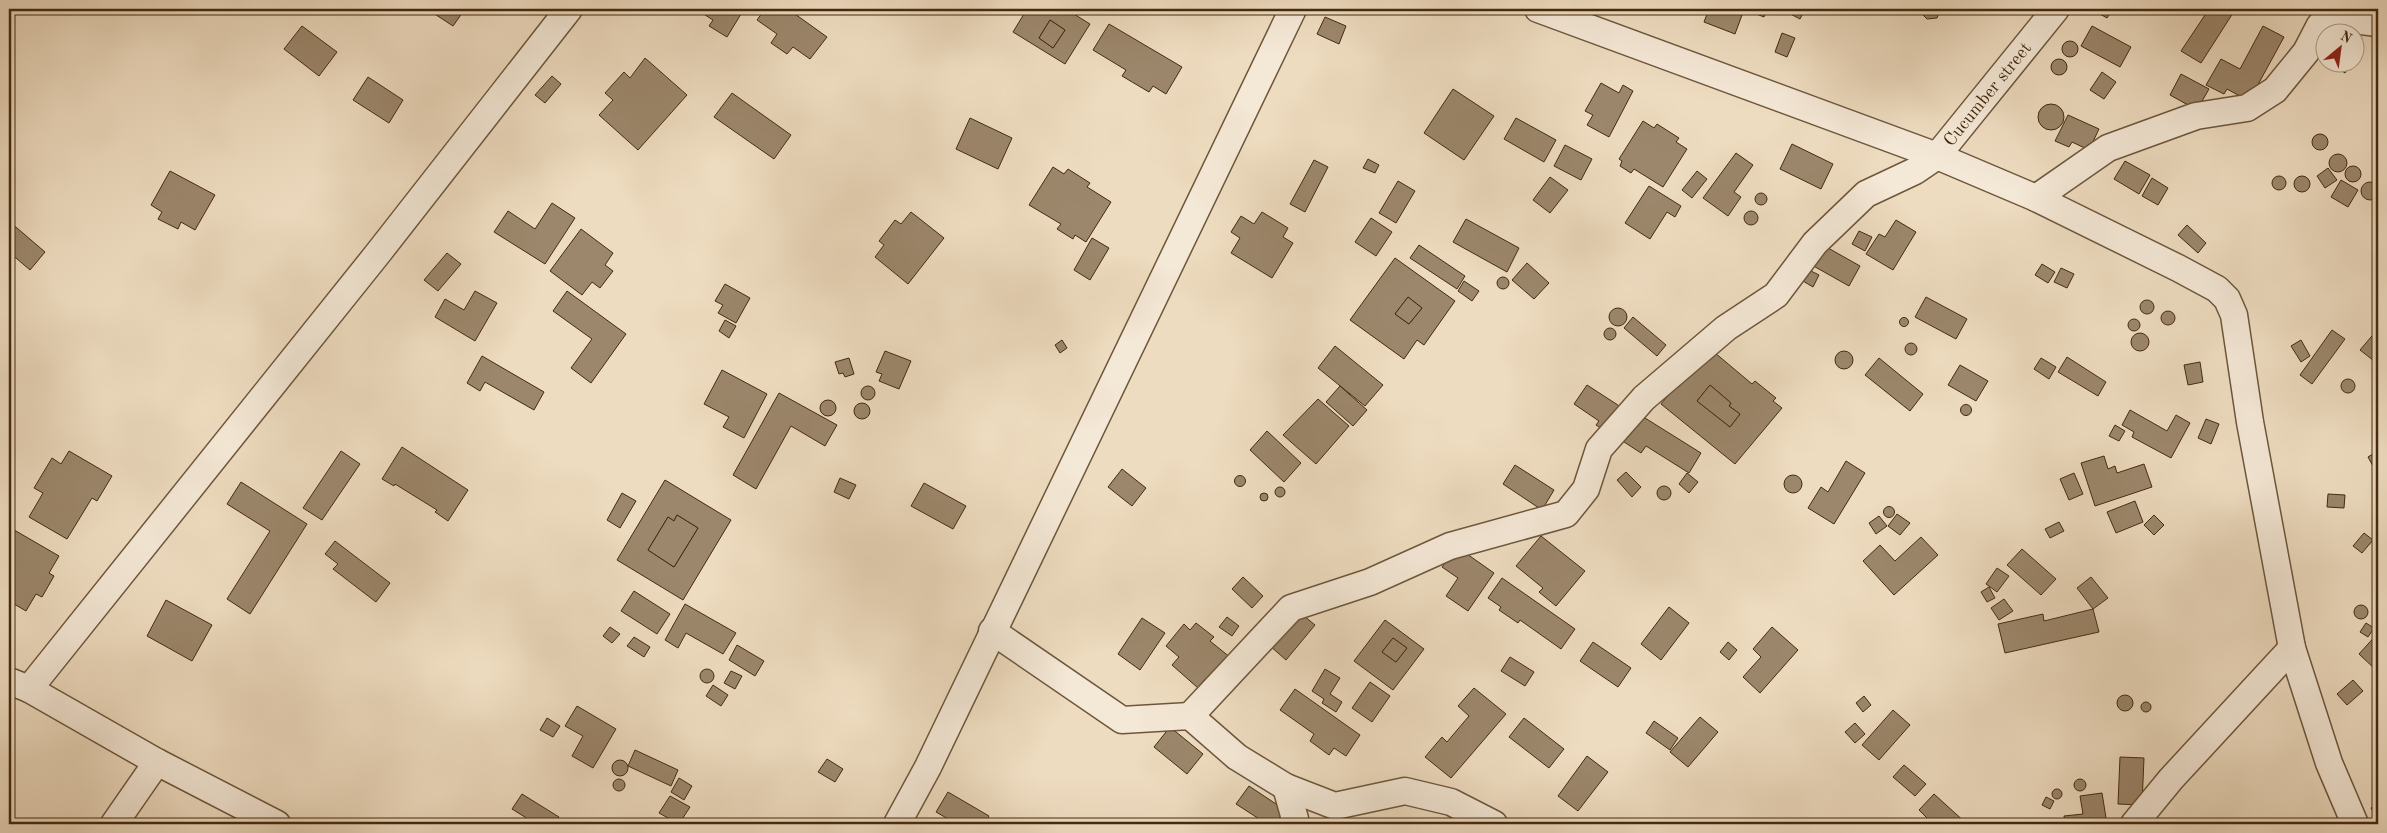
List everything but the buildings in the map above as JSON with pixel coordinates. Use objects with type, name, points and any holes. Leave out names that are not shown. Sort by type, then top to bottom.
[{"type":"street","points":[[277,824],[157,762],[19,685],[379,252],[569,9]]},
{"type":"street","points":[[897,824],[928,767],[1293,9]]},
{"type":"street","points":[[1538,9],[1937,156],[2036,198],[2178,268],[2217,290],[2226,299],[2234,315],[2250,422],[2292,648],[2329,762],[2355,824]]},
{"type":"street","name":"Cucumber street","points":[[1190,716],[1291,608],[1370,582],[1450,546],[1566,514],[1586,489],[1599,449],[1644,398],[1726,328],[1776,295],[1815,243],[1866,194],[1915,171],[1937,156],[2056,9]]},
{"type":"street","points":[[2036,198],[2108,148],[2196,116],[2247,108],[2275,90],[2306,52],[2320,25],[2336,18],[2378,23]]},
{"type":"street","points":[[992,631],[1122,720],[1190,716],[1237,757],[1286,787],[1335,806],[1405,791],[1450,802],[1494,824]]},
{"type":"street","points":[[2134,824],[2171,779],[2292,648]]},
{"type":"street","points":[[114,824],[157,762]]},
{"type":"street","points":[[1286,787],[1294,819],[1292,824]]}]
